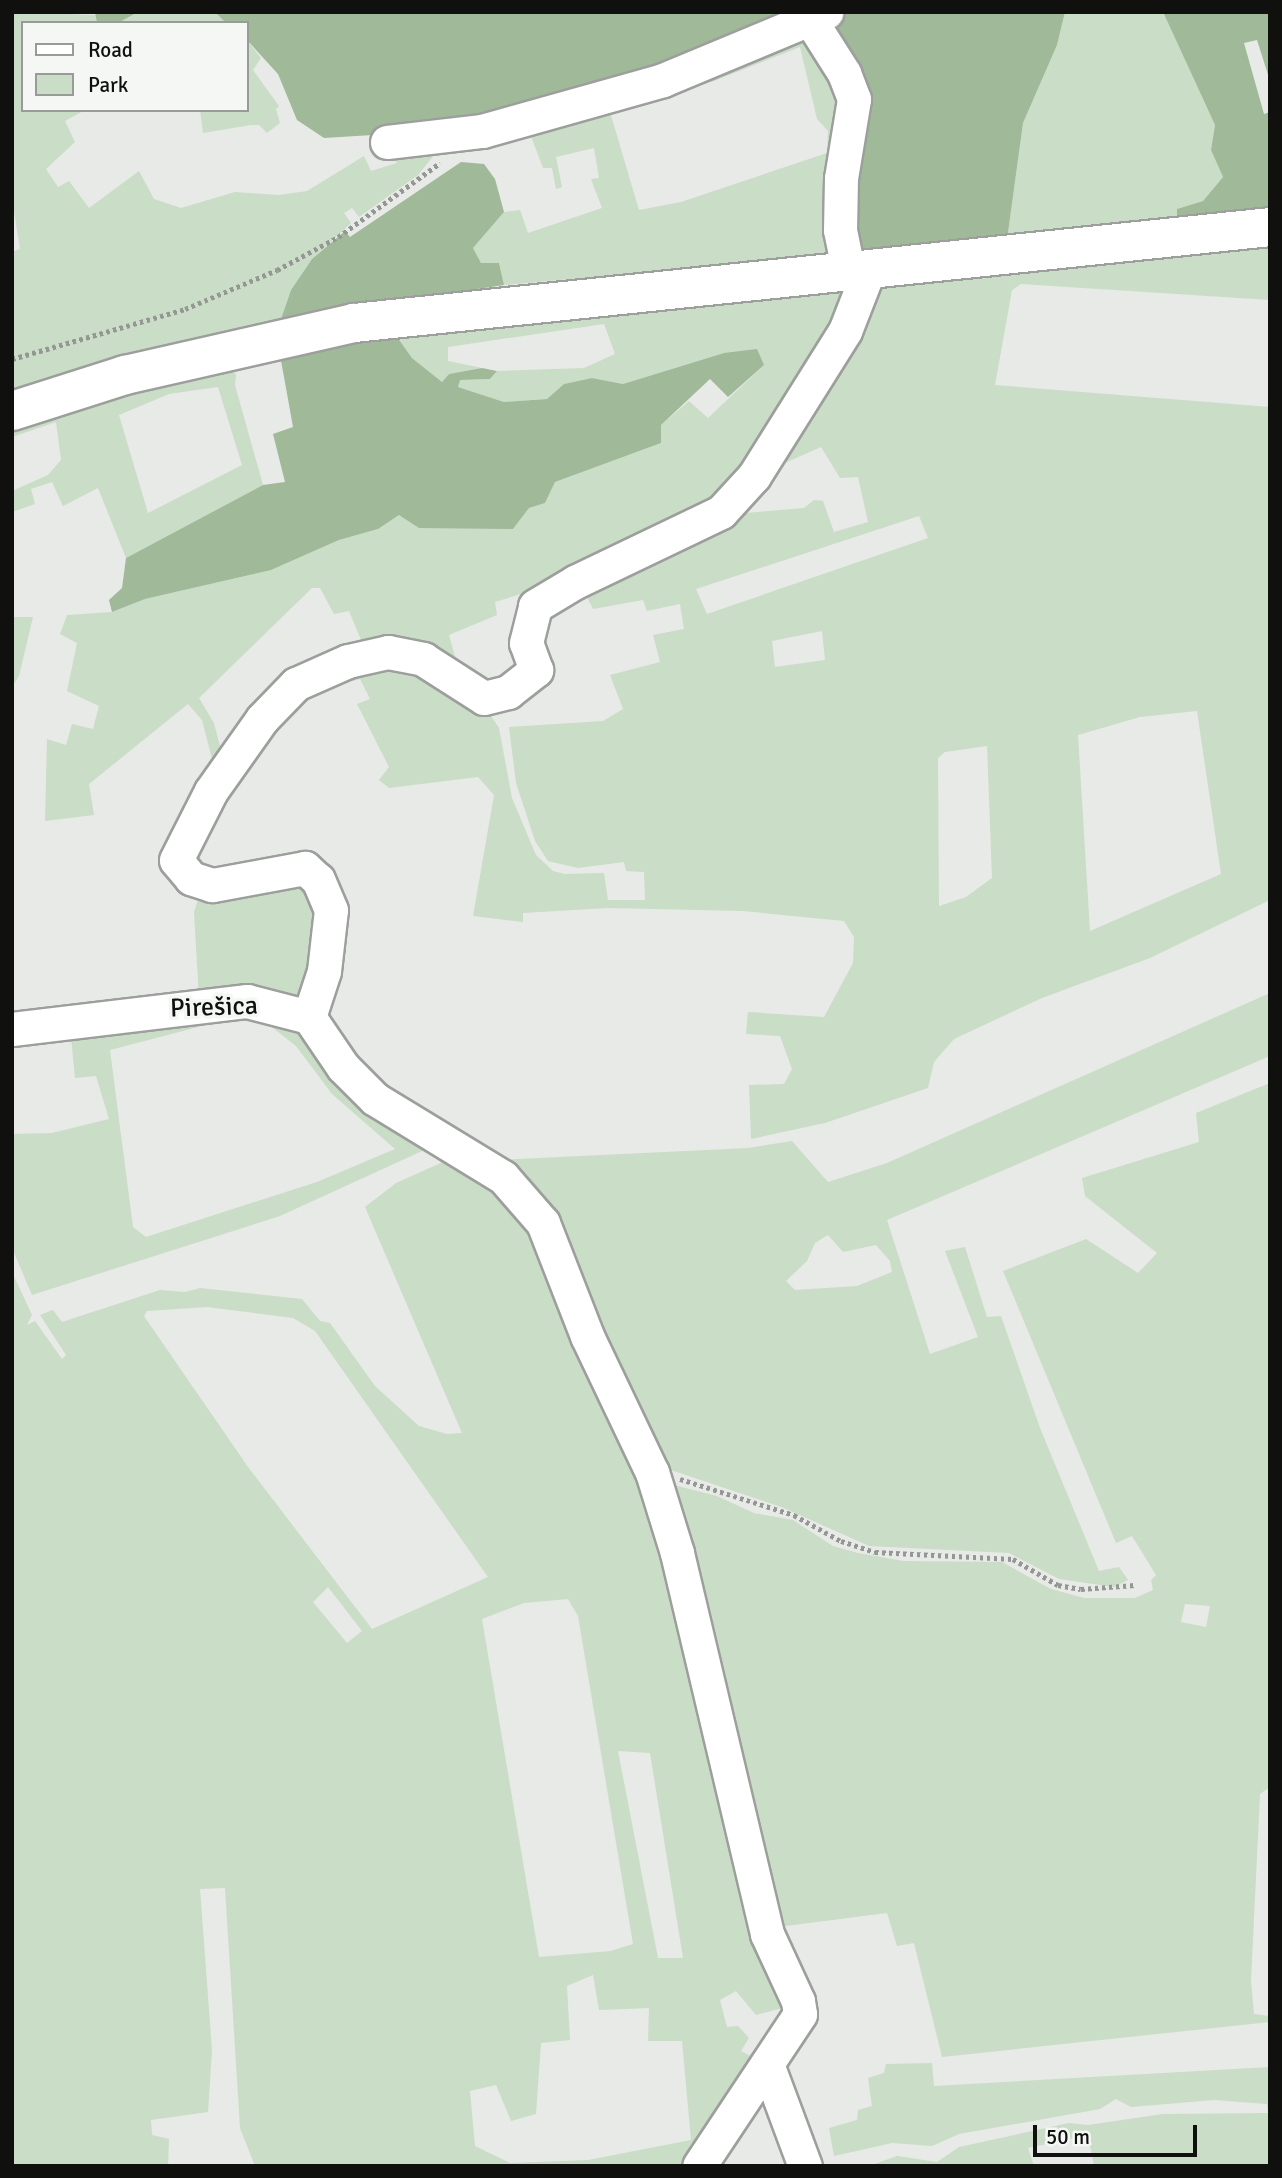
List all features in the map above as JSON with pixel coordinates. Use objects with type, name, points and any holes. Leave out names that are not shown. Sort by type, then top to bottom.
[{"type":"main road","points":[[12,411],[125,375],[354,323],[859,273],[1270,227]]},
{"type":"street","points":[[387,142],[482,131],[663,80],[819,17],[854,99],[841,178],[841,230],[859,273],[845,331],[754,476],[721,512],[575,582],[535,606],[526,643],[536,670],[508,692],[484,698],[423,659],[388,652],[348,662],[296,684],[262,719],[211,791],[176,860],[191,878],[212,885],[305,868],[318,880],[331,909],[324,971],[309,1017],[343,1067],[375,1098],[503,1177],[531,1203],[652,1472],[677,1553],[767,1934],[798,2001],[800,2014],[699,2166]]},
{"type":"street","name":"Pirešica","points":[[12,1029],[247,1001],[309,1017]]},
{"type":"street","points":[[767,2064],[805,2166]]},
{"type":"path","points":[[12,359],[185,309],[277,270],[357,224],[482,131]]},
{"type":"path","points":[[652,1472],[794,1515],[841,1541],[875,1552],[1013,1559],[1058,1585],[1082,1589],[1135,1585]]},
{"type":"green space","points":[[12,12],[96,15],[97,21],[21,21],[21,112],[81,112],[65,121],[75,142],[46,169],[58,187],[69,181],[89,208],[139,171],[154,199],[181,208],[235,192],[279,195],[307,191],[364,156],[371,171],[397,163],[390,148],[442,145],[418,175],[359,217],[352,208],[344,213],[351,223],[312,259],[291,290],[281,319],[12,392],[12,252],[20,249],[12,199]]},
{"type":"green space","points":[[95,12],[138,12],[122,21],[97,21]]},
{"type":"green space","points":[[138,12],[215,12],[224,21],[122,21]]},
{"type":"green space","points":[[215,12],[806,12],[717,54],[421,132],[324,138],[297,120],[278,74],[248,41],[248,21],[224,21]]},
{"type":"green space","points":[[847,12],[1065,12],[1057,45],[1023,123],[1007,240],[855,249],[832,37],[833,20]]},
{"type":"green space","points":[[1065,12],[1163,12],[1215,125],[1211,150],[1223,177],[1203,201],[1177,209],[1177,224],[1007,240],[1023,123],[1057,45]]},
{"type":"green space","points":[[1163,12],[1270,12],[1270,81],[1257,40],[1244,43],[1264,114],[1270,112],[1270,213],[1177,224],[1177,209],[1203,201],[1223,177],[1211,150],[1215,125]]},
{"type":"green space","points":[[797,38],[833,69],[842,86],[831,250],[822,256],[504,285],[499,263],[481,263],[473,248],[504,212],[520,210],[528,233],[602,208],[591,179],[599,178],[594,148],[556,157],[562,187],[556,189],[552,168],[543,168],[529,131]],"holes":[[[800,47],[817,119],[828,131],[827,153],[681,202],[639,210],[610,112],[714,81]]]},
{"type":"green space","points":[[248,41],[261,58],[253,70],[279,106],[276,109],[280,123],[267,133],[259,125],[251,125],[203,133],[200,112],[248,112]]},
{"type":"green space","points":[[461,162],[484,164],[495,179],[504,212],[473,248],[481,263],[499,263],[504,285],[281,319],[291,290],[312,259],[345,231],[350,237]]},
{"type":"green space","points":[[1270,244],[1270,300],[1021,284],[1012,290],[995,385],[1270,407],[1270,900],[1150,958],[1042,998],[954,1039],[934,1062],[928,1088],[825,1123],[751,1139],[749,1085],[784,1084],[792,1069],[780,1036],[746,1034],[748,1012],[824,1017],[853,963],[854,937],[844,921],[743,911],[608,908],[523,913],[523,922],[473,916],[494,795],[478,777],[389,788],[379,780],[389,767],[357,704],[370,699],[360,679],[353,681],[347,670],[404,658],[486,708],[499,728],[512,798],[536,855],[553,871],[565,874],[604,873],[608,900],[645,900],[644,872],[626,871],[624,862],[578,868],[548,861],[535,841],[516,783],[509,727],[603,721],[623,709],[610,675],[660,662],[653,635],[684,629],[680,604],[647,611],[643,600],[593,609],[583,589],[734,514],[804,508],[814,500],[823,501],[834,532],[868,522],[858,477],[840,478],[821,447],[778,466],[880,286]],"holes":[[[919,516],[928,538],[707,614],[696,589]],[[822,631],[825,660],[775,667],[772,641]],[[1197,711],[1221,874],[1090,931],[1078,735],[1140,717]],[[987,746],[992,878],[966,897],[939,906],[938,758],[945,752]]]},
{"type":"green space","points":[[851,290],[737,492],[524,604],[521,594],[495,602],[497,615],[449,635],[459,671],[364,647],[349,611],[334,614],[320,588],[312,588],[199,698],[214,723],[223,758],[216,774],[202,720],[188,704],[89,784],[94,815],[45,821],[47,739],[66,745],[72,724],[93,729],[99,706],[67,691],[77,643],[60,634],[67,615],[112,612],[145,599],[271,570],[339,540],[378,529],[399,515],[513,529],[529,508],[545,503],[555,482],[661,443],[661,425],[689,401],[708,418],[764,365],[724,353],[623,384],[592,378],[564,384],[547,399],[504,402],[458,387],[459,380],[490,379],[497,371],[584,368],[615,354],[604,324],[448,347],[448,361],[482,368],[449,374],[442,382],[412,358],[392,330]]},
{"type":"green space","points":[[392,330],[412,358],[442,382],[449,374],[482,368],[497,371],[490,379],[460,380],[458,387],[504,402],[547,399],[564,384],[592,378],[623,384],[724,353],[757,349],[764,365],[728,397],[710,379],[661,425],[661,443],[555,482],[545,503],[529,508],[513,529],[419,528],[399,515],[378,529],[339,540],[271,570],[145,599],[112,612],[109,600],[122,588],[126,558],[263,485],[285,482],[273,434],[293,427],[280,355]]},
{"type":"green space","points":[[229,365],[236,375],[235,385],[263,485],[126,558],[98,488],[63,506],[52,482],[31,489],[35,504],[12,512],[12,491],[48,475],[61,460],[56,422],[12,437],[12,425]],"holes":[[[218,387],[242,465],[148,513],[119,415],[169,394]]]},
{"type":"green space","points":[[14,617],[33,617],[19,676],[12,687]]},
{"type":"green space","points":[[298,879],[323,898],[303,1002],[199,998],[194,912],[202,888]]},
{"type":"green space","points":[[1270,993],[1270,1056],[887,1220],[930,1354],[978,1337],[945,1251],[965,1247],[987,1317],[1001,1316],[1040,1428],[1099,1571],[1119,1567],[1128,1580],[1114,1587],[1059,1579],[1009,1553],[869,1546],[784,1508],[653,1464],[497,1160],[748,1148],[792,1141],[828,1182],[887,1163]],"holes":[[[828,1235],[843,1252],[876,1245],[890,1261],[892,1272],[857,1286],[795,1290],[786,1281],[807,1261],[815,1243]]]},
{"type":"green space","points":[[257,1009],[288,1017],[309,1029],[334,1067],[358,1092],[433,1146],[280,1216],[32,1295],[12,1248],[12,1134],[52,1133],[109,1119],[96,1076],[75,1078],[70,1027]],"holes":[[[244,1015],[259,1017],[296,1046],[332,1094],[395,1149],[317,1182],[146,1237],[133,1227],[110,1050]]]},
{"type":"green space","points":[[1270,1083],[1270,1787],[1260,1794],[1251,1981],[1254,2014],[1270,2016],[1270,2022],[942,2057],[914,1943],[897,1946],[887,1913],[770,1928],[658,1481],[717,1496],[754,1513],[793,1520],[833,1546],[858,1553],[904,1561],[1002,1562],[1051,1589],[1084,1598],[1135,1598],[1153,1590],[1151,1580],[1156,1575],[1132,1536],[1116,1543],[1003,1271],[1086,1239],[1138,1273],[1157,1253],[1085,1196],[1082,1178],[1199,1142],[1196,1113]],"holes":[[[1185,1604],[1210,1606],[1206,1627],[1181,1622]]]},
{"type":"green space","points":[[462,1161],[514,1193],[638,1462],[786,2007],[756,2015],[736,1991],[720,2000],[727,2027],[738,2026],[749,2038],[741,2051],[760,2061],[687,2166],[255,2166],[240,2128],[225,1888],[200,1889],[212,2050],[208,2112],[151,2120],[152,2135],[169,2139],[168,2166],[12,2166],[12,1272],[32,1315],[27,1325],[35,1321],[62,1359],[66,1355],[40,1315],[53,1310],[62,1322],[160,1290],[185,1292],[200,1288],[302,1299],[320,1321],[330,1323],[375,1386],[419,1426],[447,1434],[462,1433],[365,1207],[396,1183],[443,1162]],"holes":[[[207,1307],[293,1318],[315,1331],[488,1577],[372,1629],[248,1467],[144,1316],[147,1311]],[[328,1587],[362,1631],[347,1643],[313,1602]],[[568,1599],[578,1616],[633,1944],[611,1951],[539,1957],[482,1619],[524,1603]],[[618,1751],[650,1753],[683,1958],[658,1958]],[[593,1975],[599,2010],[649,2008],[648,2041],[682,2041],[691,2140],[588,2160],[510,2163],[475,2146],[470,2091],[496,2085],[511,2121],[536,2114],[541,2043],[570,2040],[567,1986]]]},
{"type":"green space","points":[[932,2063],[934,2086],[1270,2067],[1270,2166],[1094,2166],[1088,2135],[1028,2148],[1034,2166],[869,2166],[897,2156],[937,2162],[959,2147],[1069,2123],[1088,2125],[1163,2114],[1268,2113],[1267,2104],[1214,2100],[1131,2107],[1116,2099],[1100,2109],[959,2134],[932,2146],[892,2143],[834,2156],[829,2128],[857,2120],[858,2110],[872,2106],[868,2078],[884,2073],[886,2064]]}]
